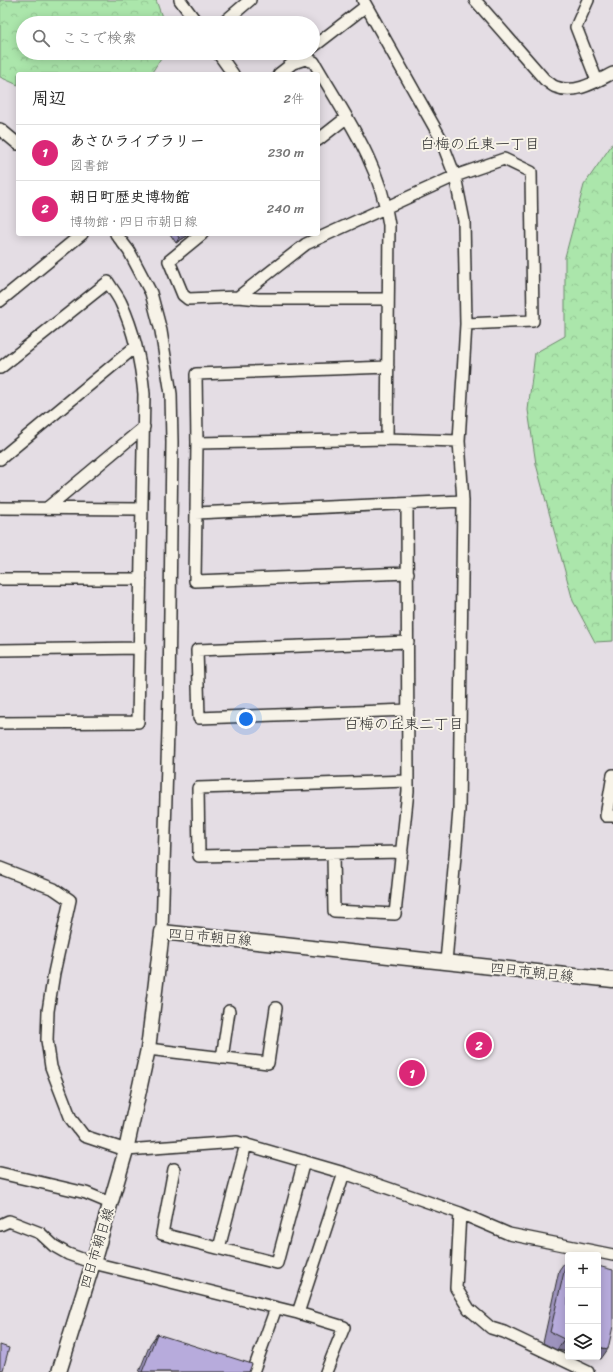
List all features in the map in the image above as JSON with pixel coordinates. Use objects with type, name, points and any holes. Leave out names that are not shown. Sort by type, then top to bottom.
[{"type":"main road","name":"四日市朝日線","points":[[59,1372],[126,1150],[148,1049],[162,932],[613,980]]},
{"type":"street","points":[[180,0],[192,16]]},
{"type":"street","points":[[231,16],[250,0]]},
{"type":"street","points":[[475,0],[545,80],[556,87],[569,90],[582,87],[613,73]]},
{"type":"street","points":[[588,0],[576,27],[596,81]]},
{"type":"street","points":[[320,41],[365,3],[440,137],[455,176],[464,221],[466,324],[459,441],[463,501],[459,810],[446,962]]},
{"type":"street","points":[[223,60],[232,72]]},
{"type":"street","points":[[282,72],[299,60]]},
{"type":"street","points":[[312,60],[320,72]]},
{"type":"street","points":[[320,72],[367,154],[386,207],[389,225],[387,439]]},
{"type":"street","points":[[320,138],[346,118]]},
{"type":"street","points":[[0,129],[16,142]]},
{"type":"street","points":[[238,297],[306,244],[455,176],[504,159],[531,172],[533,321],[466,324]]},
{"type":"street","points":[[0,301],[80,236]]},
{"type":"street","points":[[118,236],[129,251],[151,293],[161,331],[171,394],[172,442],[168,704],[162,932]]},
{"type":"street","points":[[200,236],[169,261],[183,296],[188,299],[238,297],[258,299],[388,299]]},
{"type":"street","points":[[0,368],[108,282],[121,302],[130,328],[142,367],[144,394],[138,722],[0,723]]},
{"type":"street","points":[[0,459],[135,347]]},
{"type":"street","points":[[388,367],[196,374],[197,443],[195,581],[408,573]]},
{"type":"street","points":[[47,508],[144,427]]},
{"type":"street","points":[[197,443],[387,439],[459,441]]},
{"type":"street","points":[[196,513],[463,501]]},
{"type":"street","points":[[333,854],[334,911],[395,914],[408,781],[407,504]]},
{"type":"street","points":[[0,508],[142,509]]},
{"type":"street","points":[[0,579],[141,579]]},
{"type":"street","points":[[408,642],[197,650],[199,718],[408,710]]},
{"type":"street","points":[[0,650],[140,648]]},
{"type":"street","points":[[613,774],[606,816],[613,816]]},
{"type":"street","points":[[402,852],[199,856],[198,788],[408,781]]},
{"type":"street","points":[[0,868],[54,890],[70,900],[54,973],[48,1011],[47,1040],[51,1067],[71,1119],[84,1136],[126,1150],[237,1142],[246,1144],[344,1173],[460,1213],[509,1234],[613,1254]]},
{"type":"street","points":[[148,1049],[268,1063],[276,1008]]},
{"type":"street","points":[[222,1058],[229,1011]]},
{"type":"street","points":[[219,1248],[246,1144]]},
{"type":"street","points":[[174,1168],[162,1234],[277,1263],[304,1161]]},
{"type":"street","points":[[0,1173],[86,1193],[110,1203]]},
{"type":"street","points":[[298,1312],[344,1173]]},
{"type":"street","points":[[460,1213],[456,1288],[469,1309],[491,1328],[504,1332],[588,1372]]},
{"type":"street","points":[[0,1225],[9,1221],[40,1233],[54,1246],[68,1254],[93,1263],[276,1308],[298,1312],[344,1327],[326,1372]]},
{"type":"street","points":[[253,1372],[276,1308]]},
{"type":"green space","points":[[0,0],[156,0],[162,16],[16,16],[16,60],[160,60],[152,72],[16,72],[16,84],[0,77]]},
{"type":"green space","points":[[613,143],[613,641],[595,642],[573,601],[536,464],[528,410],[535,353],[565,336],[565,257],[584,185]]},
{"type":"building","points":[[601,1267],[613,1270],[613,1326],[608,1349],[601,1348]]},
{"type":"building","points":[[565,1268],[565,1339],[550,1332]]},
{"type":"building","points":[[157,1334],[252,1364],[249,1372],[142,1372]]},
{"type":"building","points":[[0,1345],[9,1348],[3,1370],[0,1369]]},
{"type":"place","name":"朝日町歴史博物館","points":[[479,1045]]},
{"type":"place","name":"あさひライブラリー","points":[[412,1073]]},
{"type":"district","name":"白梅の丘東一丁目","points":[[480,144]]},
{"type":"district","name":"白梅の丘東二丁目","points":[[404,724]]}]
